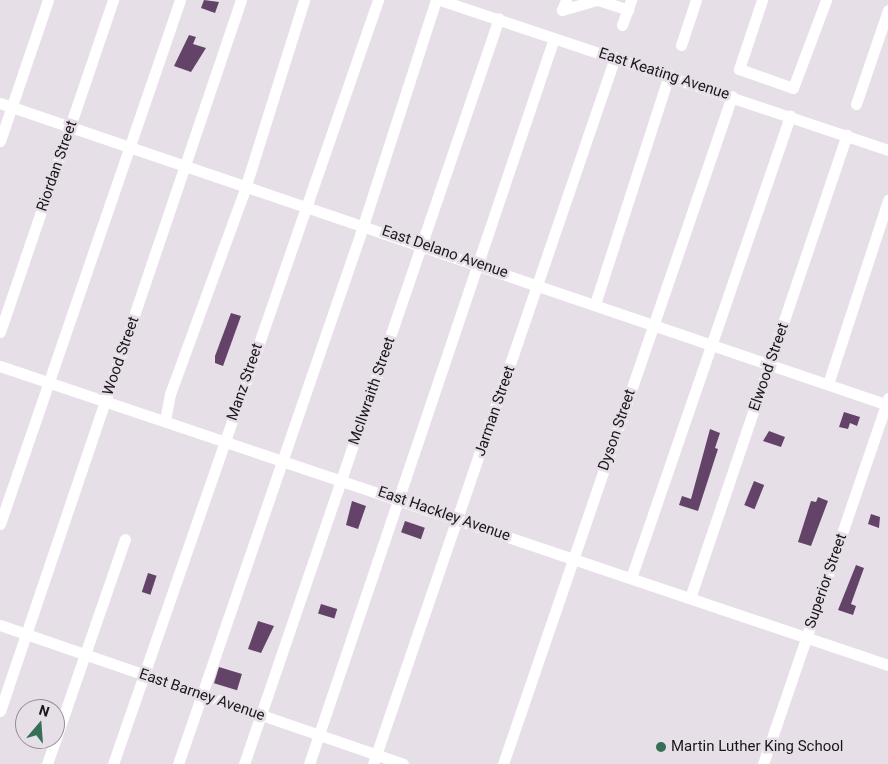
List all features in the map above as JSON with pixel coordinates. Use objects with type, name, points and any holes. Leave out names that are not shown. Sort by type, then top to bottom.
[{"type":"street","points":[[0,141],[48,0]]},
{"type":"street","name":"Riordan Street","points":[[0,332],[114,0]]},
{"type":"street","points":[[0,524],[180,0]]},
{"type":"street","name":"Wood Street","points":[[0,711],[241,0]]},
{"type":"street","points":[[165,420],[170,394],[246,185],[304,0]]},
{"type":"street","name":"Manz Street","points":[[113,764],[378,0]]},
{"type":"street","points":[[178,764],[364,225],[436,0]]},
{"type":"street","name":"East Keating Avenue","points":[[440,0],[732,96],[888,150]]},
{"type":"street","points":[[566,0],[562,10],[598,0],[629,5],[622,25]]},
{"type":"street","points":[[681,45],[696,0]]},
{"type":"street","points":[[762,0],[740,64],[740,71],[796,87],[826,0]]},
{"type":"street","points":[[856,104],[888,10]]},
{"type":"street","name":"McIlwraith Street","points":[[244,764],[499,18]]},
{"type":"street","points":[[309,764],[554,38]]},
{"type":"street","name":"Jarman Street","points":[[375,759],[615,57]]},
{"type":"street","points":[[595,304],[669,75]]},
{"type":"street","name":"Dyson Street","points":[[503,764],[732,96]]},
{"type":"street","name":"East Delano Avenue","points":[[0,103],[422,244],[828,384],[887,402]]},
{"type":"street","points":[[631,578],[790,116]]},
{"type":"street","name":"Elwood Street","points":[[690,598],[847,135]]},
{"type":"street","points":[[828,384],[888,200]]},
{"type":"street","name":"East Hackley Avenue","points":[[0,366],[283,459],[888,665]]},
{"type":"street","name":"Superior Street","points":[[763,764],[887,402]]},
{"type":"street","points":[[47,764],[125,539]]},
{"type":"street","name":"East Barney Avenue","points":[[0,625],[319,735],[375,759],[403,764]]},
{"type":"building","points":[[204,0],[219,2],[215,13],[201,8]]},
{"type":"building","points":[[189,35],[196,37],[193,44],[206,48],[191,72],[174,66]]},
{"type":"building","points":[[231,313],[241,316],[223,366],[215,363],[215,356]]},
{"type":"building","points":[[844,412],[860,417],[857,426],[850,423],[848,429],[839,427]]},
{"type":"building","points":[[710,429],[720,433],[715,448],[718,449],[698,511],[679,505],[682,496],[691,499]]},
{"type":"building","points":[[769,431],[785,437],[781,447],[763,441]]},
{"type":"building","points":[[754,481],[764,485],[754,509],[744,505]]},
{"type":"building","points":[[818,497],[828,501],[811,546],[798,542],[811,501],[816,502]]},
{"type":"building","points":[[352,501],[366,506],[358,529],[346,525]]},
{"type":"building","points":[[871,514],[880,517],[879,528],[868,524]]},
{"type":"building","points":[[405,521],[425,528],[421,539],[401,532]]},
{"type":"building","points":[[856,565],[864,568],[851,604],[856,606],[853,615],[838,610]]},
{"type":"building","points":[[148,573],[157,576],[150,595],[142,592]]},
{"type":"building","points":[[321,604],[337,609],[334,619],[318,614]]},
{"type":"building","points":[[258,621],[274,626],[261,653],[248,649]]},
{"type":"building","points":[[219,667],[242,674],[237,690],[214,683]]},
{"type":"place","name":"Martin Luther King School","points":[[661,747]]}]
